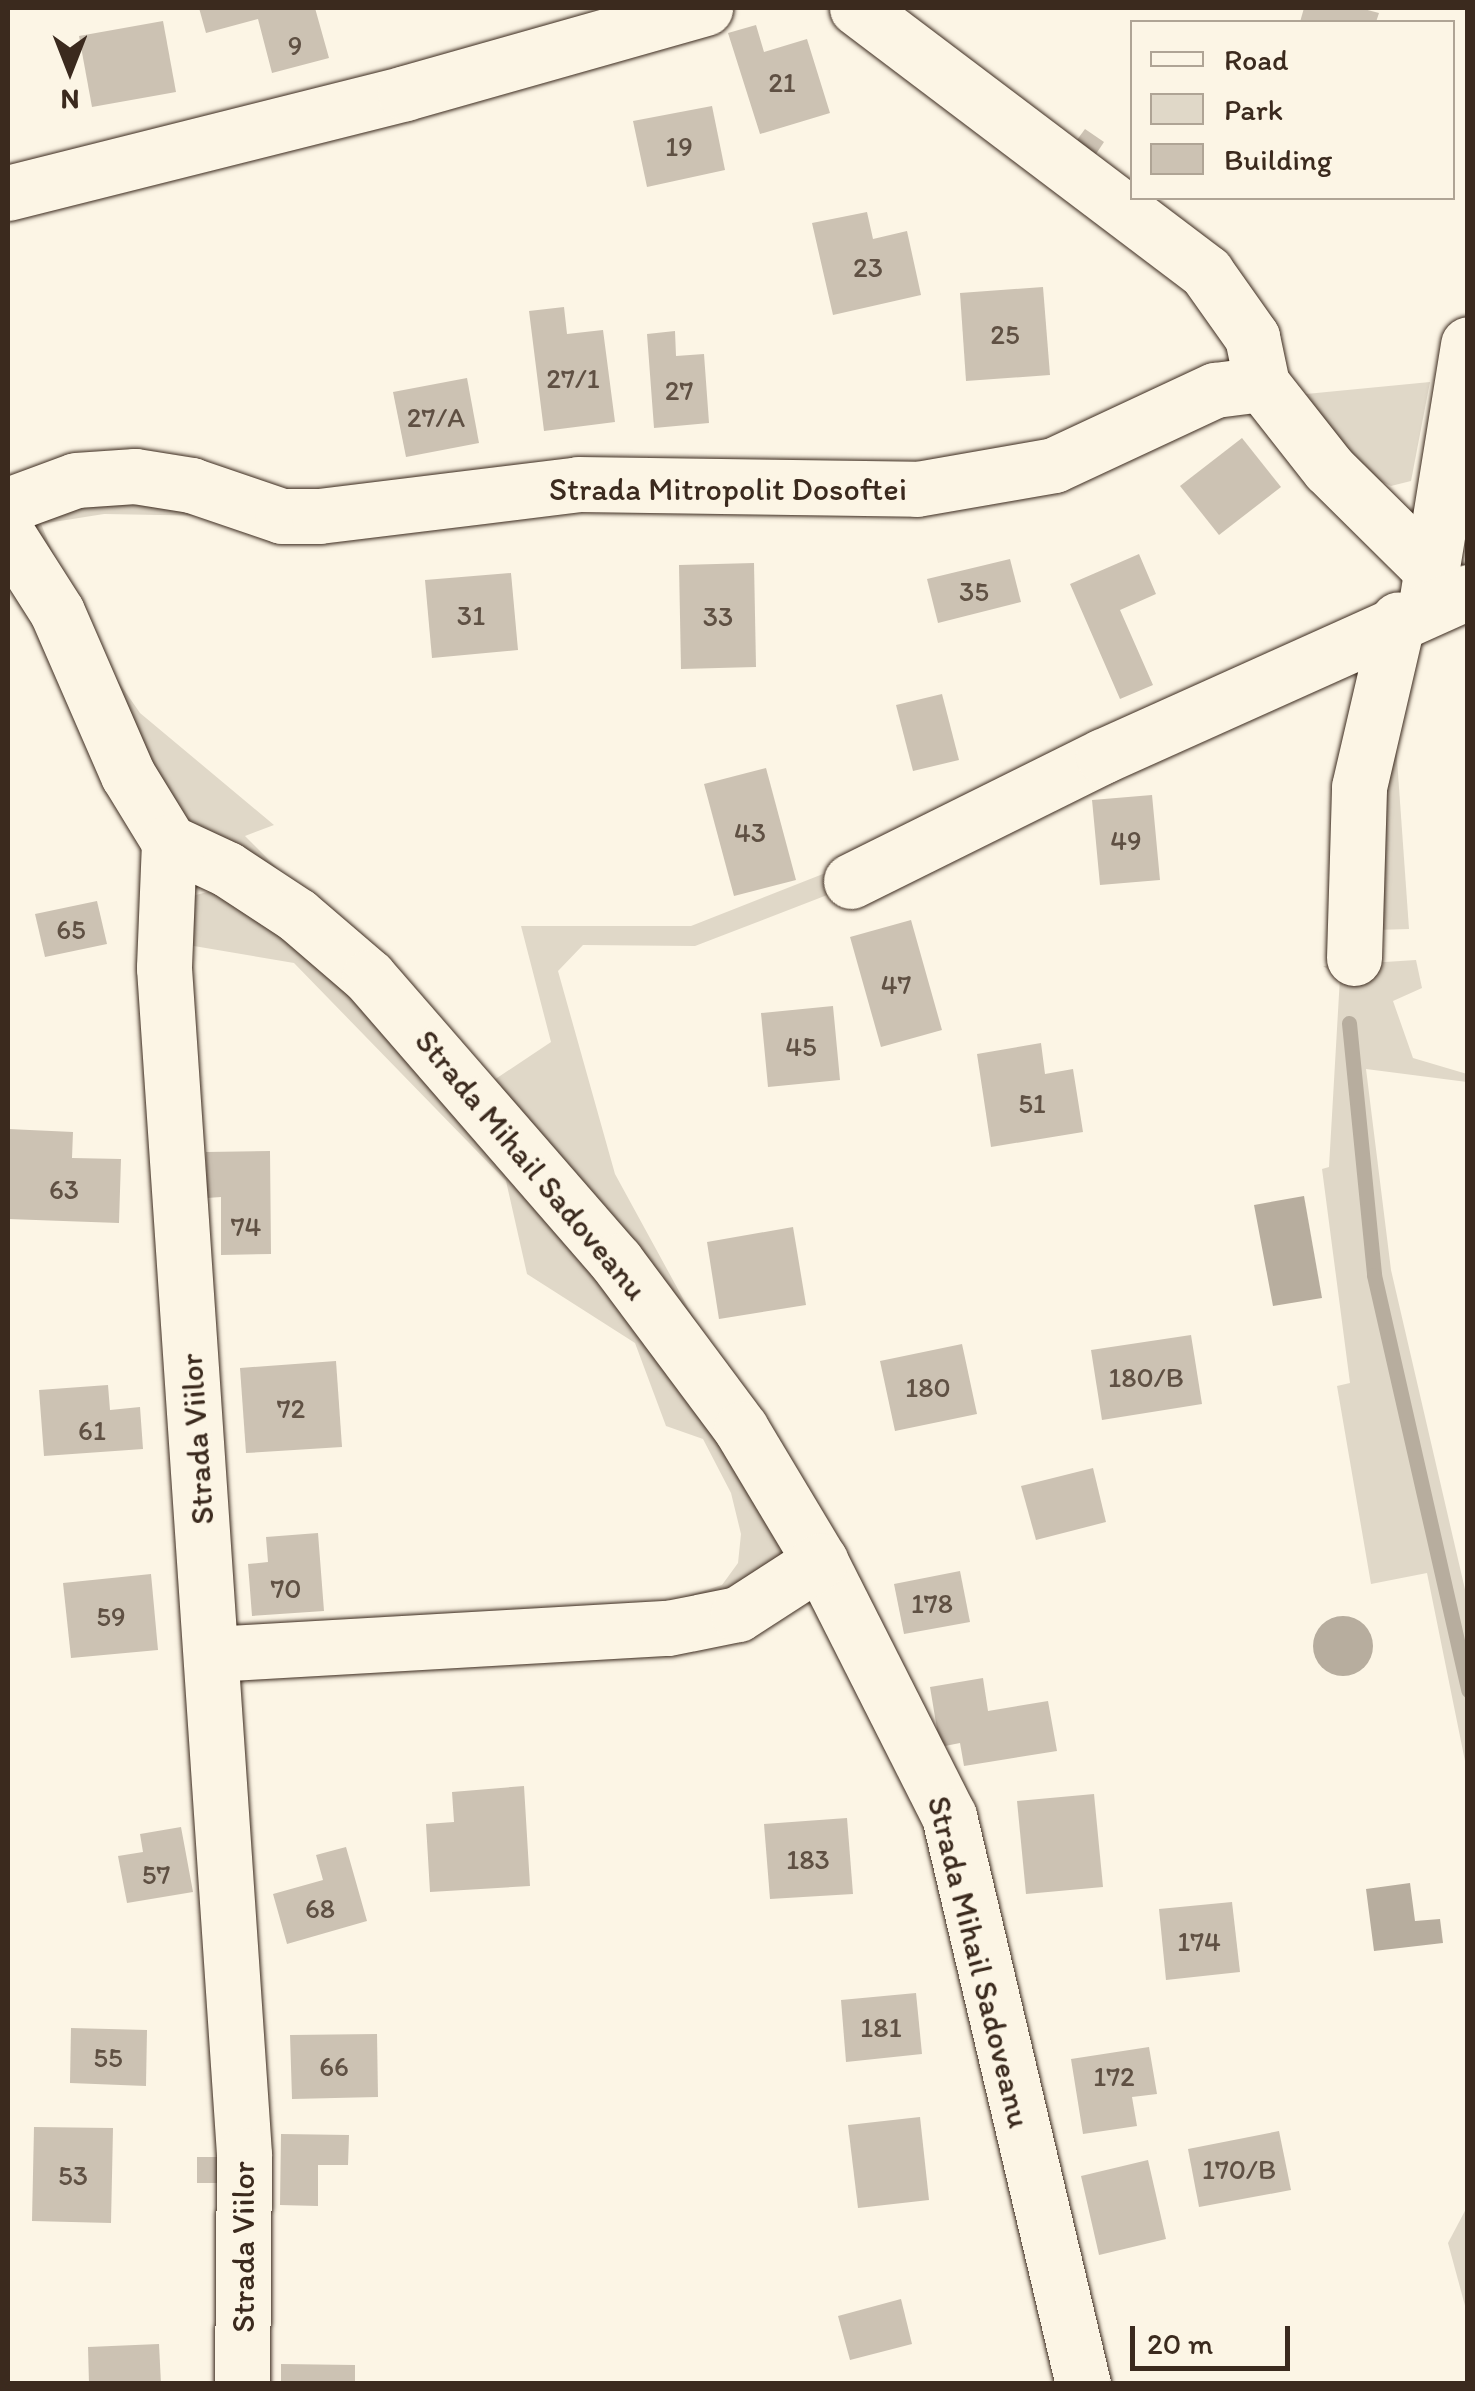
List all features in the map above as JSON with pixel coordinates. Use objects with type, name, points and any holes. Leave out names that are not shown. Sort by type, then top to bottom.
[{"type":"street","points":[[8,193],[405,93],[705,8]]},
{"type":"street","points":[[857,8],[1040,152],[1206,272],[1252,337],[1262,384],[1431,597]]},
{"type":"street","points":[[1354,958],[1359,788],[1431,597],[1468,344]]},
{"type":"street","name":"Strada Mitropolit Dosoftei","points":[[8,505],[76,480],[136,476],[191,486],[282,516],[319,516],[578,484],[917,489],[1054,465],[1215,390],[1262,384]]},
{"type":"street","points":[[8,535],[57,612],[128,775],[169,842]]},
{"type":"street","points":[[851,881],[1431,597]]},
{"type":"street","name":"Strada Mihail Sadoveanu","points":[[169,842],[227,869],[297,915],[381,990],[672,1332],[741,1429],[820,1562],[949,1816],[1083,2384]]},
{"type":"street","name":"Strada Viilor","points":[[169,842],[164,968],[244,2155],[242,2384]]},
{"type":"street","points":[[212,1654],[668,1628],[738,1614],[820,1562]]},
{"type":"green space","points":[[1430,382],[1411,481],[1391,486],[1361,472],[1306,394]]},
{"type":"green space","points":[[156,492],[215,516],[104,514],[41,524],[89,639],[140,713],[274,825],[245,836],[315,906],[185,824],[115,705],[30,518],[70,496]]},
{"type":"green space","points":[[1394,717],[1409,929],[1375,930],[1383,773]]},
{"type":"green space","points":[[828,872],[835,892],[695,946],[583,945],[558,971],[615,1174],[739,1401],[491,1082],[551,1042],[521,926],[691,926]]},
{"type":"green space","points":[[211,891],[281,913],[601,1264],[791,1553],[742,1596],[641,1611],[722,1585],[738,1563],[741,1534],[731,1493],[703,1439],[666,1426],[635,1343],[527,1274],[506,1181],[294,963],[188,945],[192,896]]},
{"type":"green space","points":[[1416,960],[1422,988],[1393,1001],[1413,1058],[1467,1074],[1467,1082],[1366,1069],[1391,1270],[1467,1598],[1467,1771],[1427,1573],[1371,1584],[1337,1386],[1350,1383],[1322,1169],[1329,1167],[1340,977],[1323,966]]},
{"type":"green space","points":[[1468,2207],[1467,2313],[1448,2243]]},
{"type":"shaded area","points":[[1304,1196],[1322,1298],[1273,1306],[1254,1205]]},
{"type":"shaded area","points":[[1343,1616],[1364,1625],[1373,1646],[1364,1667],[1343,1676],[1322,1667],[1313,1646],[1322,1625]]},
{"type":"shaded area","points":[[1410,1883],[1415,1921],[1440,1919],[1443,1943],[1374,1951],[1366,1889]]},
{"type":"building","points":[[199,8],[315,8],[329,58],[272,73],[258,19],[206,33]]},
{"type":"building","points":[[1304,8],[1360,8],[1379,13],[1377,20],[1301,20]]},
{"type":"building","points":[[163,21],[176,92],[92,107],[79,36]]},
{"type":"building","points":[[756,25],[764,52],[807,39],[830,113],[760,134],[728,33]]},
{"type":"building","points":[[712,106],[725,170],[647,187],[633,121]]},
{"type":"building","points":[[1085,129],[1104,142],[1088,166],[1068,152]]},
{"type":"building","points":[[867,212],[873,239],[907,231],[921,295],[833,315],[812,223]]},
{"type":"building","points":[[1043,287],[1050,375],[966,381],[960,293]]},
{"type":"building","points":[[564,307],[567,334],[603,330],[615,422],[544,431],[529,311]]},
{"type":"building","points":[[675,331],[676,356],[704,354],[709,423],[654,428],[647,334]]},
{"type":"building","points":[[467,378],[479,443],[406,457],[393,392]]},
{"type":"building","points":[[1242,438],[1281,487],[1219,535],[1180,486]]},
{"type":"building","points":[[1139,554],[1156,594],[1120,610],[1153,685],[1120,699],[1070,584]]},
{"type":"building","points":[[1010,559],[1021,602],[938,623],[927,579]]},
{"type":"building","points":[[754,563],[756,667],[681,669],[679,565]]},
{"type":"building","points":[[511,573],[518,650],[432,658],[425,580]]},
{"type":"building","points":[[942,694],[959,760],[913,771],[896,705]]},
{"type":"building","points":[[766,768],[796,880],[734,896],[704,784]]},
{"type":"building","points":[[1152,795],[1160,880],[1100,885],[1092,800]]},
{"type":"building","points":[[97,901],[107,944],[45,957],[35,914]]},
{"type":"building","points":[[911,920],[942,1030],[881,1047],[850,937]]},
{"type":"building","points":[[833,1006],[840,1080],[768,1087],[761,1013]]},
{"type":"building","points":[[1041,1043],[1045,1074],[1073,1069],[1083,1132],[991,1147],[977,1054]]},
{"type":"building","points":[[8,1129],[73,1132],[72,1158],[121,1159],[119,1223],[8,1219]]},
{"type":"building","points":[[270,1151],[271,1254],[221,1255],[221,1197],[207,1198],[206,1152]]},
{"type":"building","points":[[793,1227],[806,1305],[719,1319],[707,1242]]},
{"type":"building","points":[[1191,1335],[1202,1404],[1102,1420],[1091,1350]]},
{"type":"building","points":[[962,1344],[977,1414],[895,1431],[880,1361]]},
{"type":"building","points":[[336,1361],[342,1447],[246,1453],[240,1368]]},
{"type":"building","points":[[108,1385],[110,1410],[140,1407],[143,1449],[44,1456],[39,1390]]},
{"type":"building","points":[[1093,1468],[1106,1522],[1036,1540],[1021,1486]]},
{"type":"building","points":[[318,1533],[324,1611],[252,1616],[248,1564],[268,1562],[266,1537]]},
{"type":"building","points":[[960,1571],[970,1622],[904,1634],[894,1584]]},
{"type":"building","points":[[151,1574],[158,1650],[71,1658],[63,1583]]},
{"type":"building","points":[[983,1678],[988,1711],[1048,1701],[1057,1751],[964,1766],[960,1743],[940,1747],[930,1687]]},
{"type":"building","points":[[524,1786],[530,1886],[430,1892],[426,1824],[454,1822],[452,1792]]},
{"type":"building","points":[[1094,1794],[1103,1887],[1026,1894],[1017,1801]]},
{"type":"building","points":[[847,1818],[853,1894],[770,1899],[764,1824]]},
{"type":"building","points":[[181,1827],[193,1892],[127,1903],[118,1856],[143,1852],[140,1834]]},
{"type":"building","points":[[346,1847],[367,1921],[287,1944],[273,1894],[323,1880],[316,1855]]},
{"type":"building","points":[[1232,1902],[1240,1972],[1166,1980],[1159,1909]]},
{"type":"building","points":[[916,1993],[922,2054],[846,2062],[841,2000]]},
{"type":"building","points":[[71,2028],[147,2030],[146,2086],[70,2083]]},
{"type":"building","points":[[377,2034],[378,2097],[292,2099],[290,2035]]},
{"type":"building","points":[[1149,2047],[1157,2094],[1132,2097],[1137,2126],[1083,2134],[1071,2059]]},
{"type":"building","points":[[920,2117],[929,2200],[858,2208],[848,2125]]},
{"type":"building","points":[[34,2127],[113,2128],[111,2223],[32,2221]]},
{"type":"building","points":[[1279,2131],[1291,2190],[1199,2207],[1188,2149]]},
{"type":"building","points":[[281,2134],[349,2135],[348,2165],[318,2165],[318,2206],[280,2205]]},
{"type":"building","points":[[197,2157],[218,2157],[218,2183],[197,2183]]},
{"type":"building","points":[[1148,2160],[1166,2239],[1099,2255],[1081,2176]]},
{"type":"building","points":[[901,2299],[912,2344],[850,2360],[838,2316]]},
{"type":"building","points":[[159,2344],[161,2384],[89,2384],[88,2347]]},
{"type":"building","points":[[281,2364],[355,2365],[355,2384],[281,2384]]},
{"type":"waterway","points":[[1349,1023],[1374,1275],[1468,1690]]}]
